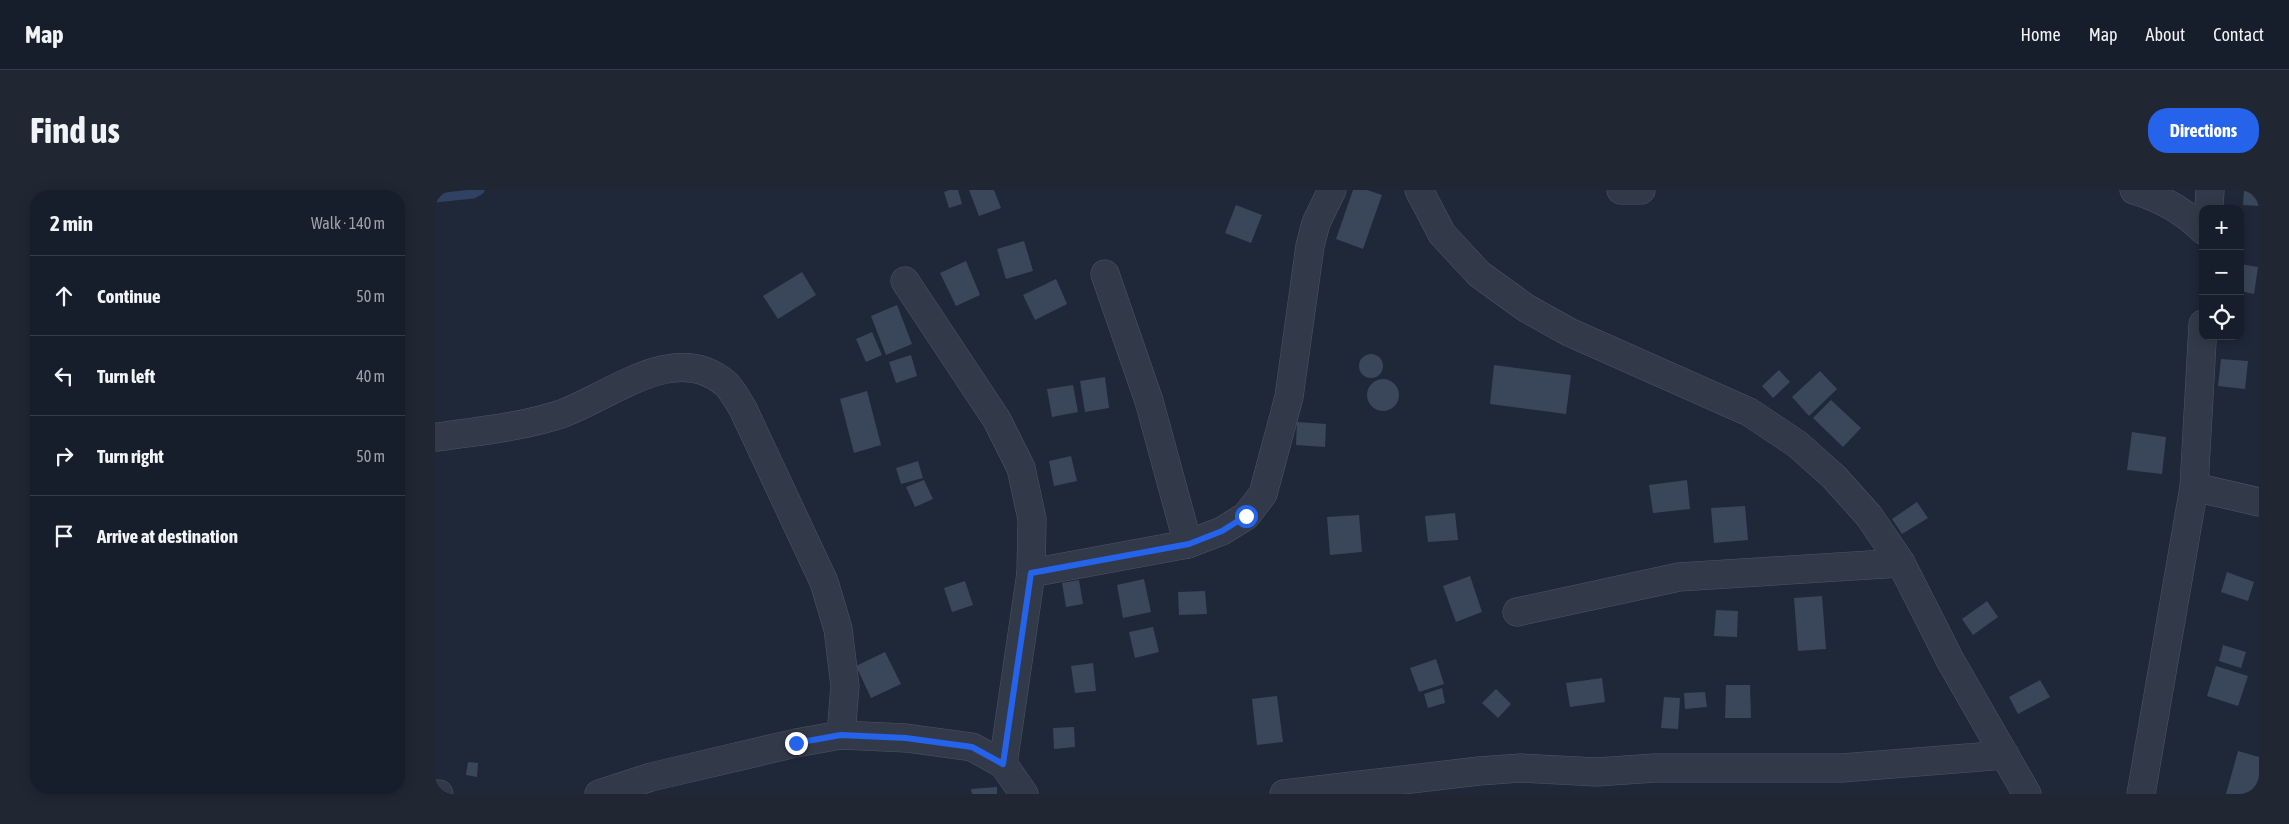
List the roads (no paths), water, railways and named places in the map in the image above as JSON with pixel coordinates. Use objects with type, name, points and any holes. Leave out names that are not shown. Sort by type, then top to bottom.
[{"type":"street","points":[[1031,573],[1189,544],[1222,531],[1246,516],[1263,494],[1289,397],[1310,246],[1316,223],[1332,190]]},
{"type":"street","points":[[1419,190],[1442,234],[1479,274],[1526,308],[1569,332],[1749,412],[1797,444],[1840,483],[1869,516],[1901,563],[1950,660],[2027,794]]},
{"type":"street","points":[[1621,190],[1641,190]]},
{"type":"street","points":[[2134,190],[2160,197],[2199,226]]},
{"type":"street","points":[[2209,205],[2210,190]]},
{"type":"street","points":[[1105,274],[1149,400],[1189,544]]},
{"type":"street","points":[[905,281],[997,420],[1021,468],[1032,519],[1031,573],[1003,764]]},
{"type":"street","points":[[2141,794],[2194,487],[2202,340]]},
{"type":"street","points":[[438,437],[534,422],[564,413],[630,380],[669,369],[703,370],[726,385],[743,409],[824,582],[838,629],[845,686],[841,735]]},
{"type":"street","points":[[2194,487],[2259,502]]},
{"type":"street","points":[[1517,612],[1679,577],[1901,563]]},
{"type":"street","points":[[599,794],[651,777],[796,743],[841,735],[906,738],[972,747],[1003,764],[1024,794]]},
{"type":"street","points":[[1284,794],[1521,768],[1597,772],[1655,768],[1842,768],[2005,755]]},
{"type":"waterway","points":[[435,198],[473,194],[480,190]]}]
